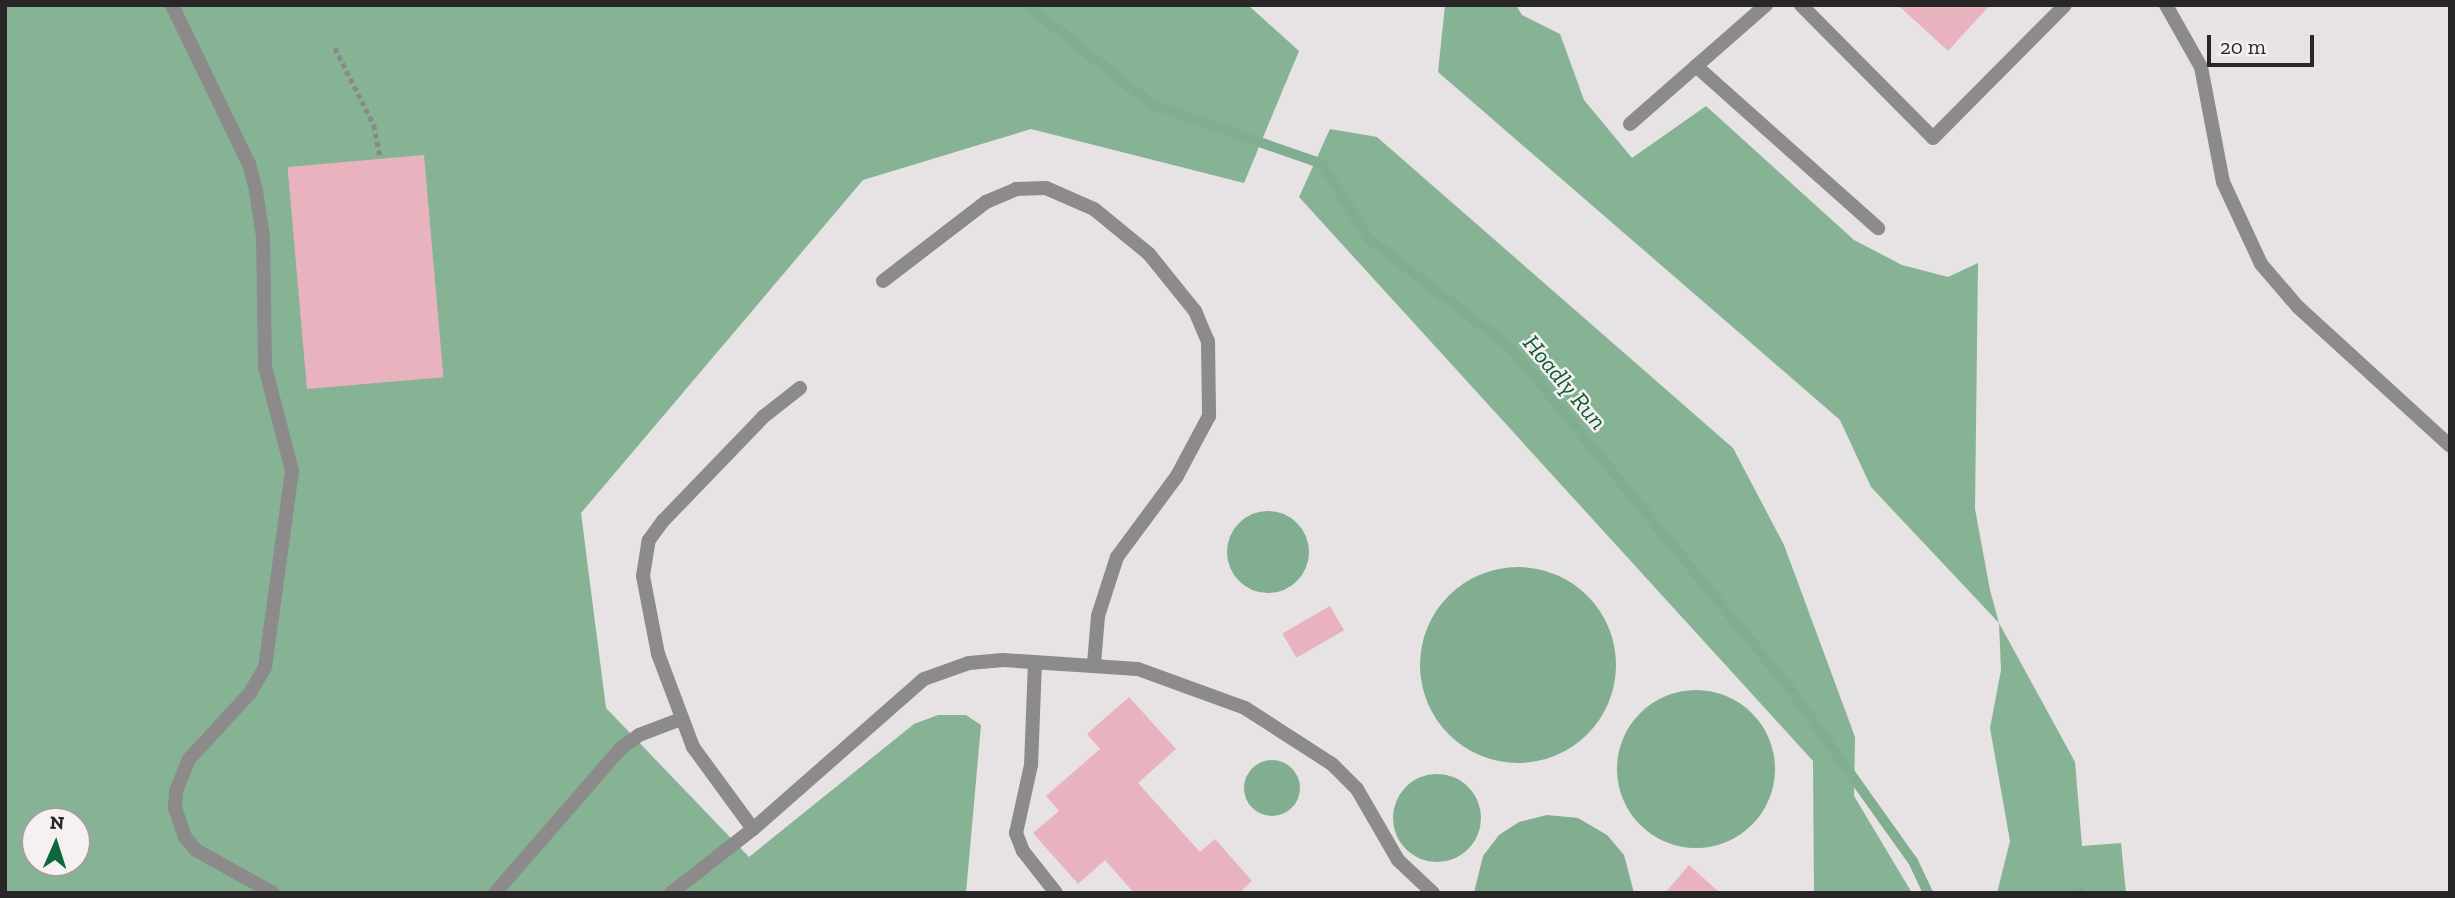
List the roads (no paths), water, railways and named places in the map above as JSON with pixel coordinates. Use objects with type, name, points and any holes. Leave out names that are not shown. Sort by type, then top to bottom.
[{"type":"lane","points":[[172,5],[248,164],[256,191],[263,236],[265,368],[292,471],[265,667],[250,693],[188,759],[176,792],[175,808],[185,837],[196,849],[273,893]]},
{"type":"lane","points":[[1630,124],[1766,5]]},
{"type":"lane","points":[[1801,5],[1933,138],[2065,5]]},
{"type":"lane","points":[[2166,5],[2201,67],[2223,182],[2261,264],[2298,307],[2450,446]]},
{"type":"lane","points":[[1696,66],[1878,228]]},
{"type":"lane","points":[[883,281],[986,202],[1016,189],[1046,188],[1094,209],[1149,254],[1195,311],[1208,341],[1209,416],[1177,476],[1117,557],[1098,616],[1094,664]]},
{"type":"lane","points":[[753,830],[693,747],[681,719],[646,608],[643,576],[649,540],[763,417],[800,388]]},
{"type":"lane","points":[[1035,662],[1031,765],[1016,833],[1023,851],[1056,893]]},
{"type":"lane","points":[[671,893],[753,830],[924,679],[969,663],[1035,662],[1138,669],[1206,691],[1245,708],[1301,743],[1357,789],[1385,843],[1433,893]]},
{"type":"lane","points":[[495,893],[620,749],[639,735],[681,719]]},
{"type":"waterway","name":"Hoadly Run","points":[[1027,5],[1151,104],[1322,164],[1369,239],[1511,348],[1788,686],[1913,861],[1928,893]]}]
